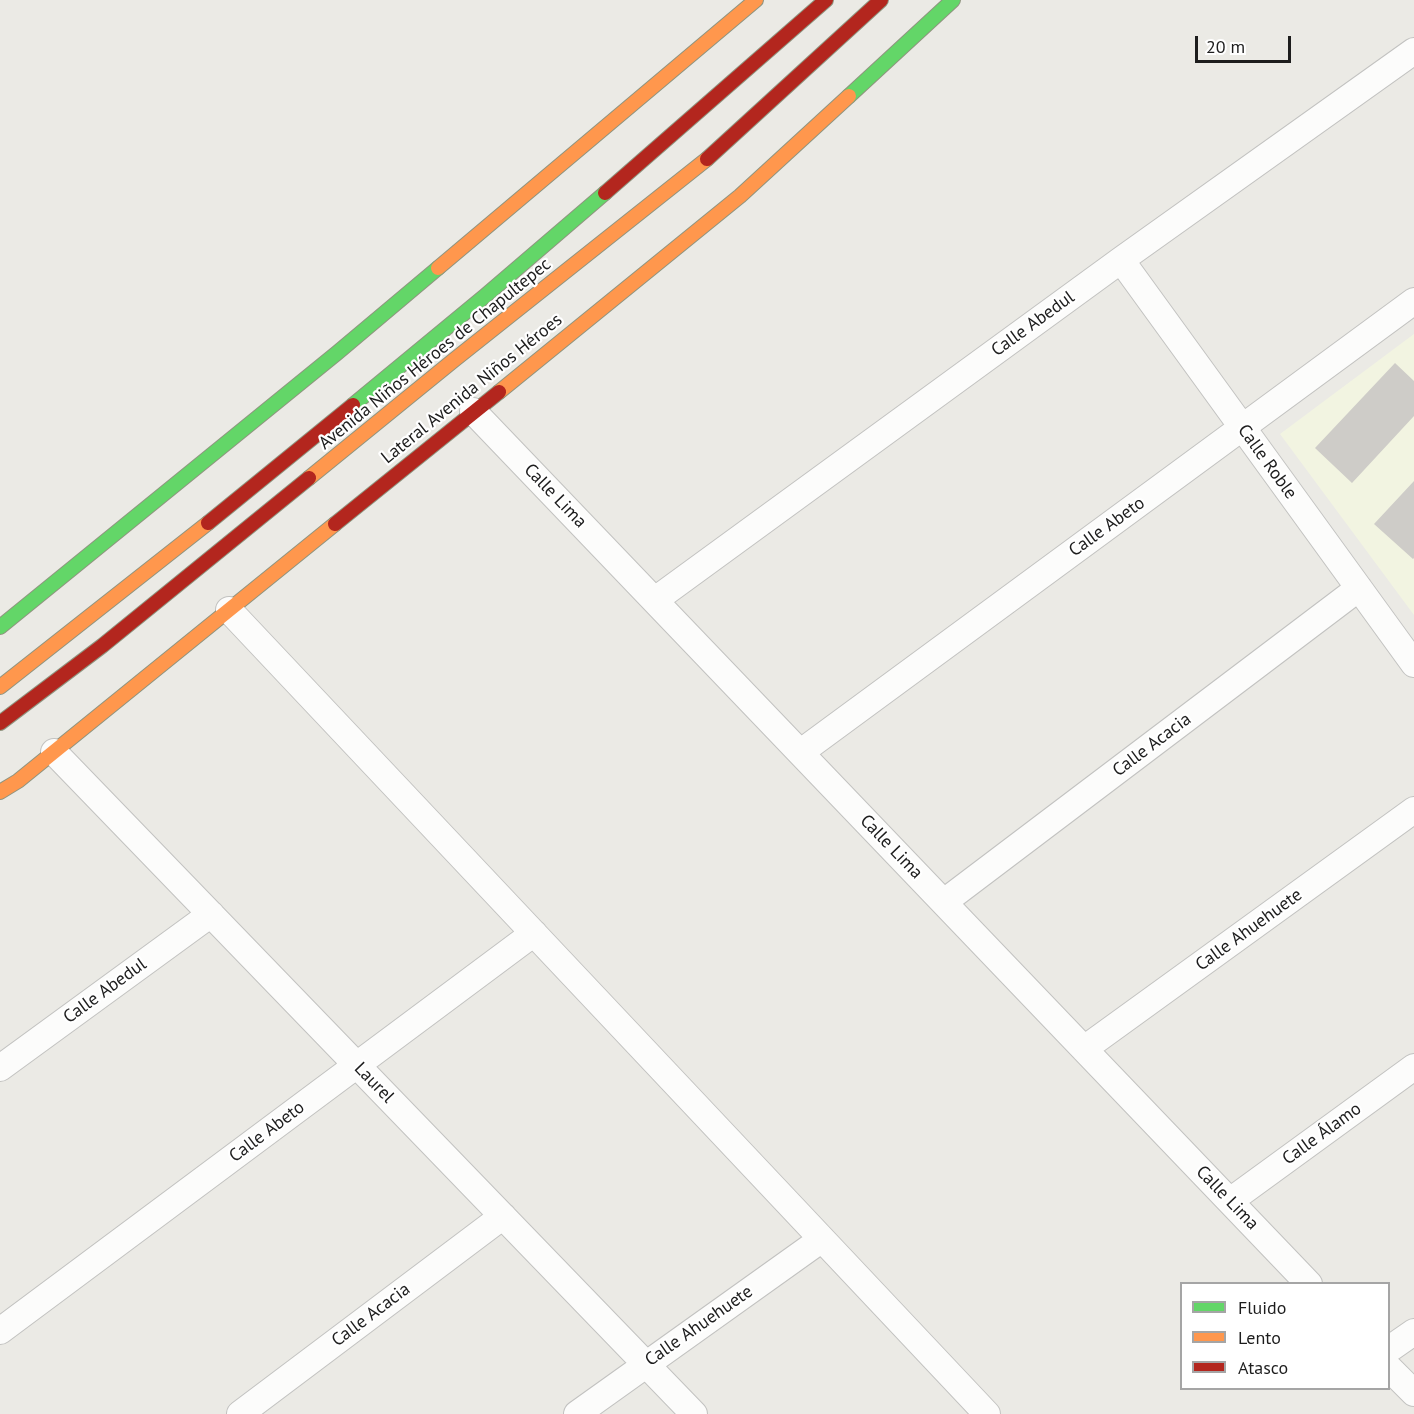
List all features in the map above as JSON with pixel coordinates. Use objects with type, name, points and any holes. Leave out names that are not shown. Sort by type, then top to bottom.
[{"type":"main road","name":"Avenida Niños Héroes de Chapultepec","points":[[0,687],[134,582],[418,352],[554,238],[826,0]]},
{"type":"main road","name":"Avenida Niños Héroes de Chapultepec","points":[[0,723],[102,646],[454,360],[718,150],[881,0]]},
{"type":"main road","name":"Lateral Avenida Niños Héroes","points":[[0,792],[18,781],[740,196],[953,0]]},
{"type":"main road","points":[[0,627],[337,353],[744,11],[760,2]]},
{"type":"street","name":"Calle Abedul","points":[[655,600],[1121,260],[1414,51]]},
{"type":"street","name":"Calle Roble","points":[[1121,260],[1414,664]]},
{"type":"street","name":"Calle Abeto","points":[[801,752],[1414,301]]},
{"type":"street","name":"Calle Lima","points":[[473,411],[1307,1282]]},
{"type":"street","name":"Calle Acacia","points":[[944,902],[1359,588]]},
{"type":"street","points":[[229,610],[987,1414]]},
{"type":"street","name":"Laurel","points":[[54,752],[693,1414]]},
{"type":"street","name":"Calle Ahuehuete","points":[[1084,1049],[1414,810]]},
{"type":"street","name":"Calle Abedul","points":[[0,1068],[211,914]]},
{"type":"street","name":"Calle Abeto","points":[[0,1331],[534,933]]},
{"type":"street","name":"Calle Álamo","points":[[1230,1201],[1414,1067]]},
{"type":"street","name":"Calle Acacia","points":[[240,1414],[503,1216]]},
{"type":"street","name":"Calle Ahuehuete","points":[[577,1414],[822,1239]]},
{"type":"street","points":[[1390,1349],[1414,1332]]},
{"type":"street","points":[[1390,1367],[1414,1393]]},
{"type":"shaded area","points":[[1414,334],[1414,615],[1280,434]]},
{"type":"building","points":[[1395,363],[1414,381],[1414,416],[1352,483],[1315,448]]},
{"type":"building","points":[[1414,481],[1414,558],[1413,559],[1374,524]]},
{"type":"traffic: fast","points":[[849,96],[953,0]]},
{"type":"traffic: fast","points":[[353,405],[605,193]]},
{"type":"traffic: fast","points":[[0,627],[438,268]]},
{"type":"traffic: slow","points":[[438,268],[756,0]]},
{"type":"traffic: slow","points":[[499,392],[740,196],[849,96]]},
{"type":"traffic: slow","points":[[309,478],[707,159]]},
{"type":"traffic: slow","points":[[0,687],[208,523]]},
{"type":"traffic: slow","points":[[0,792],[18,781],[335,524]]},
{"type":"traffic: jam","points":[[605,193],[826,0]]},
{"type":"traffic: jam","points":[[707,159],[881,0]]},
{"type":"traffic: jam","points":[[335,524],[499,392]]},
{"type":"traffic: jam","points":[[208,523],[353,405]]},
{"type":"traffic: jam","points":[[0,723],[102,646],[309,478]]}]
